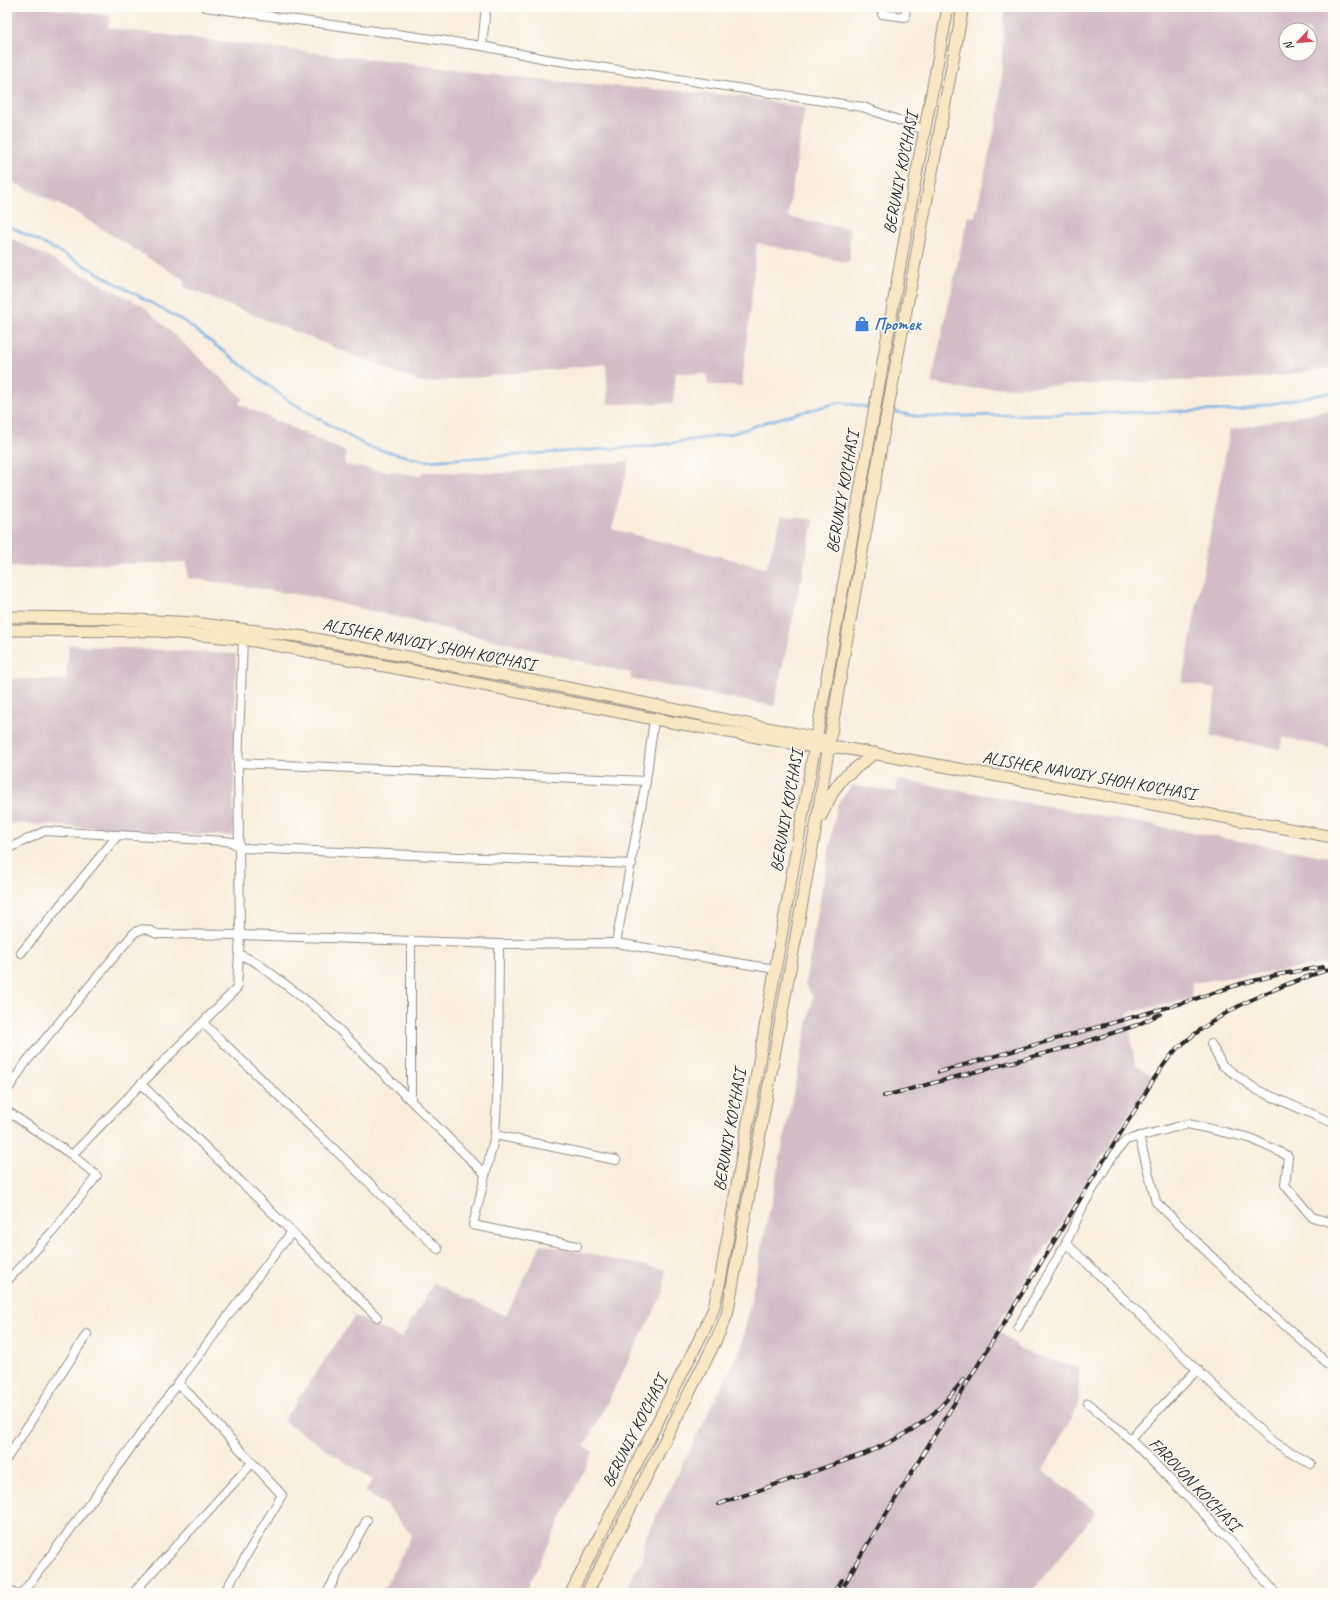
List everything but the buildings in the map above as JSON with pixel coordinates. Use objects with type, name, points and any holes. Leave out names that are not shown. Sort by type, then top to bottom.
[{"type":"main road","name":"BERUNIY KO'CHASI","points":[[571,1593],[706,1328],[713,1310],[720,1282],[866,450],[948,7]]},
{"type":"main road","name":"BERUNIY KO'CHASI","points":[[587,1593],[716,1340],[727,1315],[816,826],[832,746],[880,453],[963,7]]},
{"type":"main road","points":[[894,297],[909,300]]},
{"type":"main road","name":"ALISHER NAVOIY SHOH KO'CHASI","points":[[7,617],[97,618],[194,623],[305,637],[832,746],[1333,838]]},
{"type":"main road","name":"ALISHER NAVOIY SHOH KO'CHASI","points":[[7,630],[158,631],[243,639],[654,719],[815,742]]},
{"type":"main road","points":[[816,826],[834,790],[843,778],[876,753]]},
{"type":"main road","points":[[602,1530],[615,1536]]},
{"type":"street","points":[[205,7],[482,46],[546,59],[863,107],[925,130]]},
{"type":"street","points":[[482,46],[486,7]]},
{"type":"street","points":[[883,7],[882,14],[905,17],[906,7]]},
{"type":"street","points":[[72,1155],[237,988],[240,935],[238,763],[243,639]]},
{"type":"street","points":[[616,943],[632,864],[646,781],[654,719]]},
{"type":"street","points":[[238,763],[646,781]]},
{"type":"street","points":[[7,849],[45,831],[225,841],[232,842],[240,848],[632,864]]},
{"type":"street","points":[[21,953],[118,835]]},
{"type":"street","points":[[7,1091],[26,1062],[134,933],[145,928],[157,934],[240,935],[499,944],[616,943],[775,969]]},
{"type":"street","points":[[411,941],[411,1100]]},
{"type":"street","points":[[499,944],[498,1082],[495,1135],[473,1225],[577,1246]]},
{"type":"street","points":[[239,954],[257,963],[319,1010],[485,1174]]},
{"type":"street","points":[[203,1023],[438,1250]]},
{"type":"street","points":[[1211,1044],[1222,1065],[1257,1090],[1333,1123]]},
{"type":"street","points":[[141,1084],[377,1317]]},
{"type":"street","points":[[7,1111],[72,1155],[97,1176],[54,1230],[7,1281]]},
{"type":"street","points":[[1018,1327],[1066,1243],[1083,1206],[1112,1157],[1126,1140],[1188,1124],[1250,1138],[1288,1156],[1285,1185],[1312,1217],[1333,1223]]},
{"type":"street","points":[[495,1135],[616,1160]]},
{"type":"street","points":[[1139,1136],[1156,1202],[1255,1299],[1333,1368]]},
{"type":"street","points":[[22,1593],[70,1532],[233,1307],[292,1232]]},
{"type":"street","points":[[1066,1243],[1269,1439],[1311,1464]]},
{"type":"street","points":[[7,1458],[87,1334]]},
{"type":"street","points":[[1130,1439],[1198,1369]]},
{"type":"street","points":[[177,1383],[190,1395],[282,1495],[224,1593]]},
{"type":"street","name":"FAROVON KO'CHASI","points":[[1088,1403],[1130,1439],[1224,1534],[1276,1593]]},
{"type":"street","points":[[133,1593],[252,1463]]},
{"type":"street","points":[[327,1593],[367,1520]]},
{"type":"street","points":[[7,1587],[13,1593]]},
{"type":"shaded area","points":[[7,7],[38,7],[110,16],[108,28],[553,81],[742,96],[805,108],[788,217],[850,229],[850,263],[757,243],[742,386],[708,385],[707,374],[676,373],[673,403],[608,404],[606,364],[423,383],[184,287],[184,280],[78,214],[7,179]]},
{"type":"shaded area","points":[[1005,7],[1333,7],[1333,368],[1260,378],[966,389],[931,383],[968,216],[975,217],[999,110]]},
{"type":"shaded area","points":[[7,236],[143,306],[243,398],[239,404],[346,452],[345,465],[420,476],[423,472],[500,473],[629,462],[612,529],[766,568],[782,516],[814,520],[774,706],[631,679],[631,673],[313,597],[188,578],[187,562],[7,567]]},
{"type":"shaded area","points":[[1333,409],[1333,749],[1283,737],[1280,749],[1211,736],[1216,689],[1182,682],[1230,430]]},
{"type":"shaded area","points":[[69,645],[236,654],[233,836],[7,823],[7,679],[66,680]]},
{"type":"shaded area","points":[[897,779],[1333,858],[1333,963],[1192,983],[1191,999],[1127,1013],[1135,1064],[1153,1076],[996,1328],[1022,1351],[1079,1369],[1079,1404],[1043,1471],[1096,1512],[1031,1593],[624,1593],[643,1557],[644,1540],[741,1348],[813,997],[805,984],[837,805],[852,785],[896,792]]},
{"type":"shaded area","points":[[541,1244],[665,1270],[664,1292],[584,1447],[593,1452],[525,1593],[382,1593],[412,1535],[386,1505],[365,1492],[373,1480],[283,1421],[355,1316],[401,1338],[434,1283],[506,1316]]},
{"type":"waterway","points":[[7,225],[71,258],[185,322],[289,401],[368,447],[426,461],[652,446],[731,434],[769,421],[841,402],[871,408]]},
{"type":"waterway","points":[[890,411],[921,417],[1239,410],[1333,392]]},
{"type":"railway","points":[[939,1072],[1186,1002],[1240,984],[1281,974],[1323,967]]},
{"type":"railway","points":[[840,1593],[859,1558],[1154,1079],[1168,1059],[1178,1048],[1195,1034],[1232,1010],[1292,982],[1333,968]]},
{"type":"railway","points":[[884,1096],[1076,1045],[1137,1025],[1160,1014]]},
{"type":"railway","points":[[719,1504],[864,1454],[892,1441],[927,1419],[943,1404],[964,1379]]},
{"type":"railway","points":[[833,1593],[842,1580]]},
{"type":"place","name":"Протек","points":[[862,324]]}]
